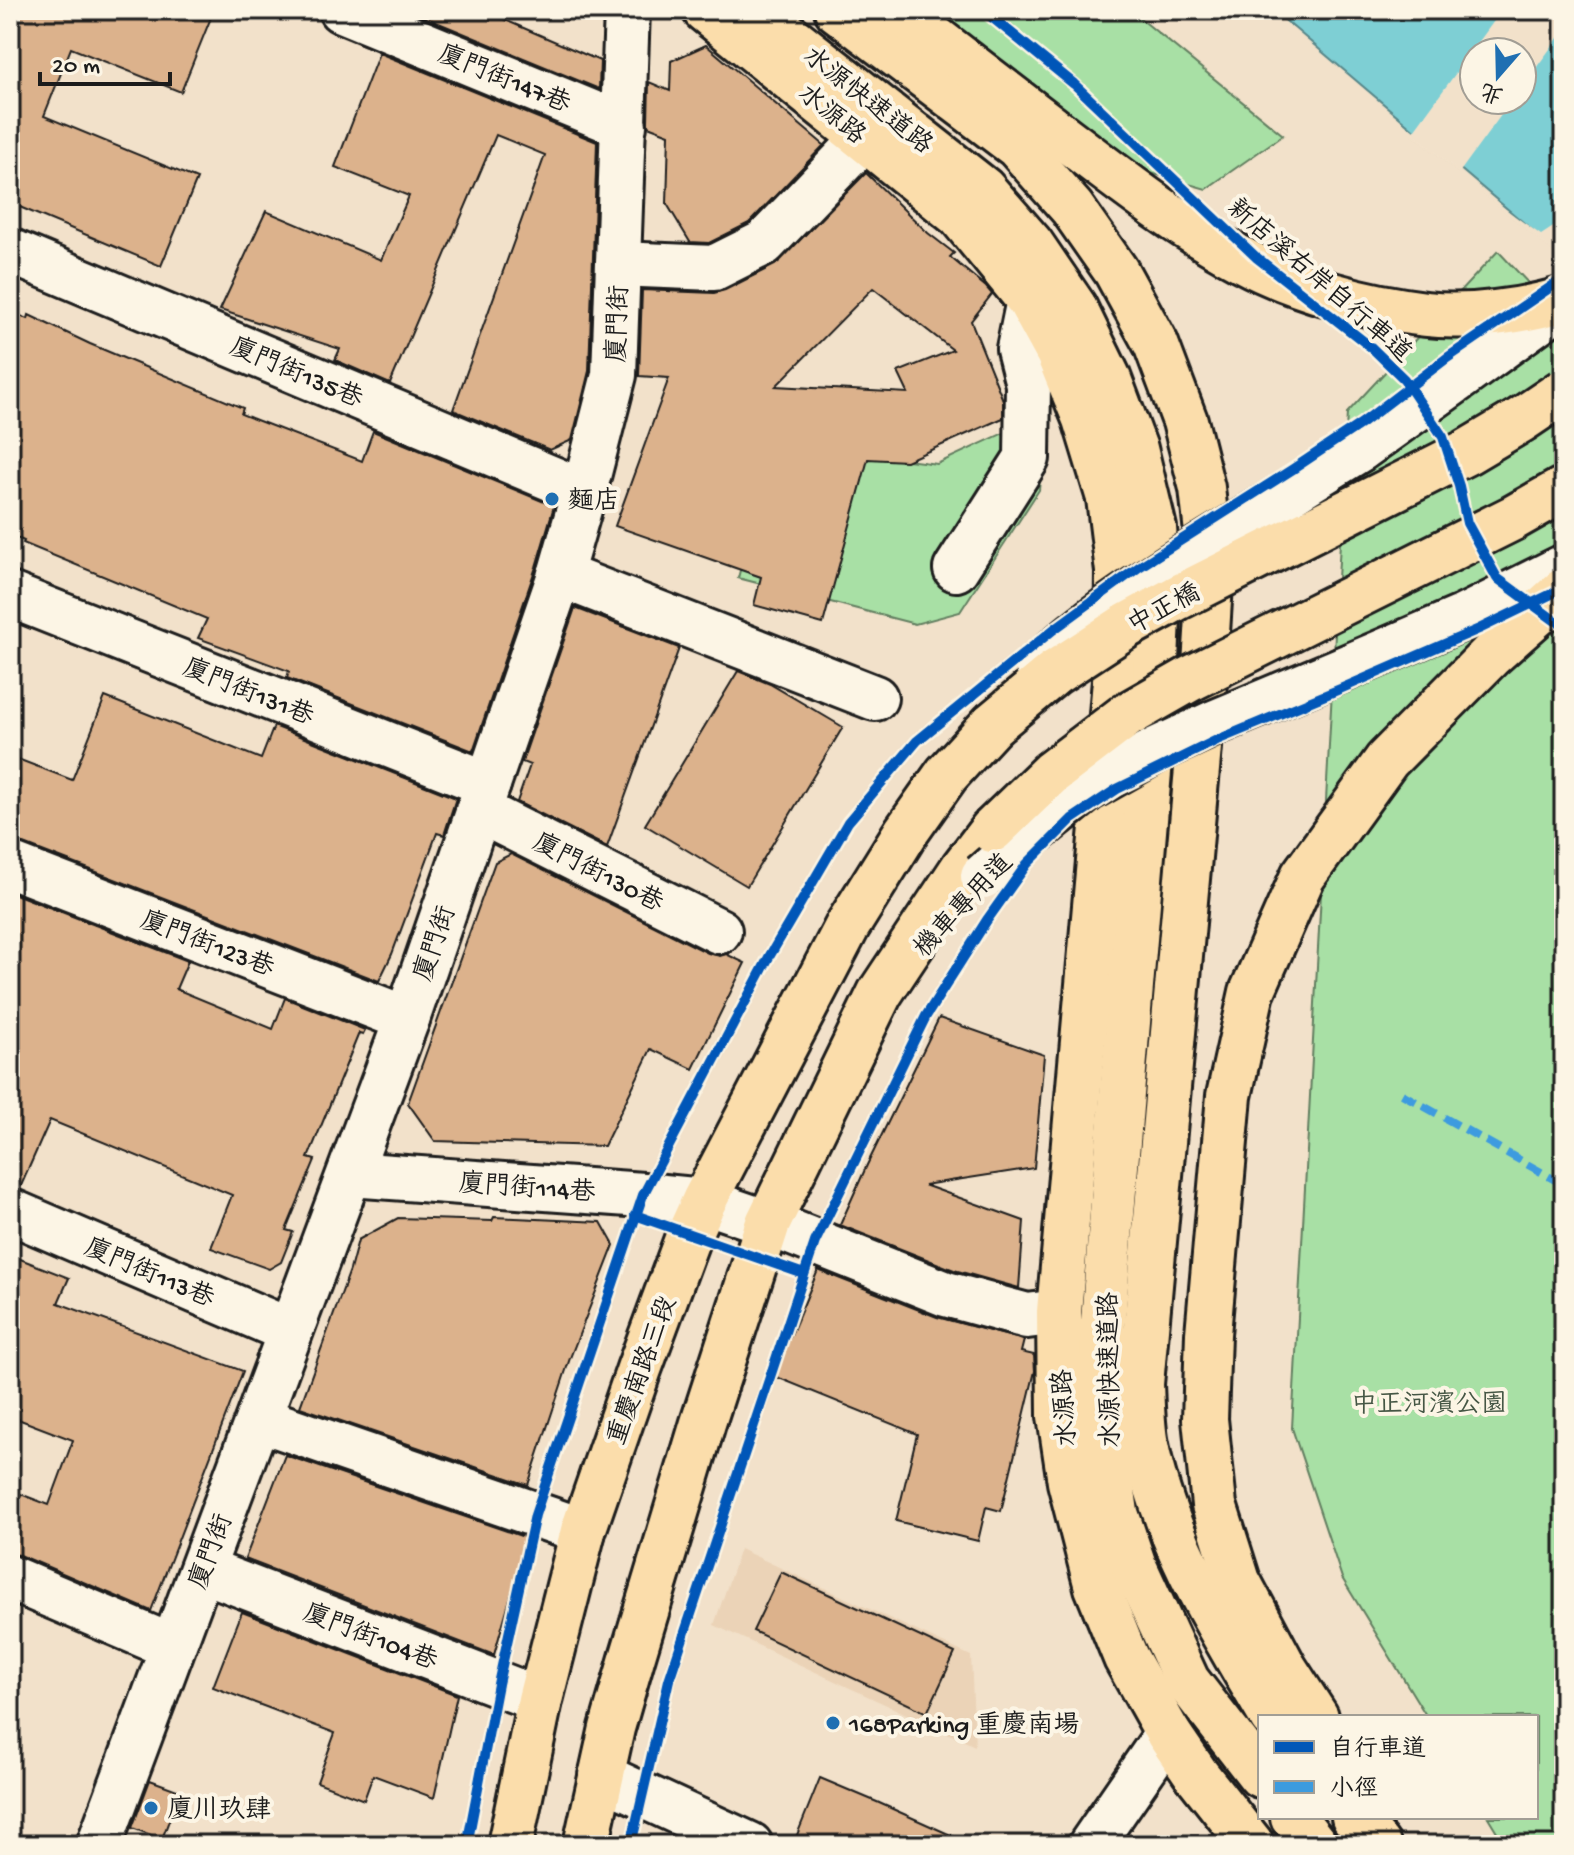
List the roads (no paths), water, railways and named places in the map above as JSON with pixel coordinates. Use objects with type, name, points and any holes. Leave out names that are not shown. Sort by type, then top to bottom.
[{"type":"main road","name":"水源路","points":[[705,10],[864,139],[972,202]]},
{"type":"main road","name":"水源快速道路","points":[[756,10],[972,202]]},
{"type":"main road","name":"水源快速道路","points":[[837,10],[1017,146],[1072,208],[1123,283],[1156,344],[1185,421],[1202,488],[1211,568],[1202,714],[1141,1384],[1146,1444],[1167,1521],[1220,1629],[1271,1715]]},
{"type":"main road","points":[[898,10],[1127,185],[1190,229],[1243,260],[1297,284],[1364,303],[1428,314],[1484,314],[1564,301]]},
{"type":"main road","points":[[972,202],[1058,353],[1085,419],[1109,498],[1118,571],[1115,926]]},
{"type":"main road","points":[[972,202],[1031,244],[1074,307],[1108,377],[1135,449],[1154,528],[1159,596],[1153,724],[1115,926]]},
{"type":"main road","name":"中正橋","points":[[848,925],[906,832],[992,718],[1126,626],[1467,452],[1564,391]]},
{"type":"main road","points":[[586,1845],[612,1728],[662,1555],[768,1223],[880,993],[963,868],[992,830],[1051,773],[1127,715],[1190,679],[1513,518],[1564,489]]},
{"type":"main road","points":[[1315,1715],[1285,1669],[1238,1581],[1214,1505],[1205,1419],[1229,1096],[1252,992],[1303,876],[1387,760],[1491,655],[1564,590]]},
{"type":"main road","name":"重慶南路三段","points":[[510,1845],[540,1700],[583,1531],[639,1369],[704,1201],[848,925]]},
{"type":"main road","name":"水源路","points":[[1115,926],[1059,1312],[1060,1416],[1070,1482],[1084,1540],[1097,1587],[1126,1658],[1168,1733],[1252,1845]]},
{"type":"main road","name":"水源快速道路","points":[[1115,926],[1102,1333],[1103,1418],[1116,1513],[1134,1566],[1187,1681],[1258,1772]]},
{"type":"main road","points":[[1295,1819],[1315,1845]]},
{"type":"main road","points":[[1356,1819],[1378,1845]]},
{"type":"main road","points":[[1383,1819],[1401,1845]]},
{"type":"street","name":"廈門街147巷","points":[[341,10],[624,126]]},
{"type":"street","name":"廈門街","points":[[99,1845],[407,1019],[560,575],[584,492],[614,375],[627,10]]},
{"type":"street","points":[[618,264],[714,268],[764,243],[864,139]]},
{"type":"street","name":"廈門街135巷","points":[[10,251],[584,492]]},
{"type":"street","points":[[956,569],[1027,458],[1028,384],[1019,349],[1029,300]]},
{"type":"street","points":[[992,718],[1052,652],[1105,610],[1360,449],[1564,301]]},
{"type":"street","name":"機車專用道","points":[[880,993],[983,876],[1087,789],[1156,750],[1216,722],[1462,618],[1564,567]]},
{"type":"street","points":[[560,575],[875,698]]},
{"type":"street","name":"廈門街131巷","points":[[10,595],[483,797]]},
{"type":"street","name":"廈門街130巷","points":[[483,797],[719,931]]},
{"type":"street","name":"廈門街123巷","points":[[10,865],[407,1019]]},
{"type":"street","name":"廈門街114巷","points":[[350,1174],[704,1201],[768,1223],[946,1294],[1027,1316],[1059,1312]]},
{"type":"street","name":"廈門街113巷","points":[[10,1211],[290,1331]]},
{"type":"street","points":[[259,1419],[583,1531]]},
{"type":"street","name":"廈門街104巷","points":[[203,1570],[540,1700]]},
{"type":"street","points":[[10,1578],[172,1647]]},
{"type":"street","points":[[1091,1845],[1168,1733]]},
{"type":"street","points":[[601,1776],[750,1845]]},
{"type":"water","points":[[1273,10],[1564,10],[1564,257]]},
{"type":"place","name":"麵店","points":[[552,499]]},
{"type":"place","name":"168Parking 重慶南場","points":[[833,1723]]},
{"type":"place","name":"廈川玖肆","points":[[151,1808]]},
{"type":"park label","name":"中正河濱公園","points":[[1429,1402]]}]
